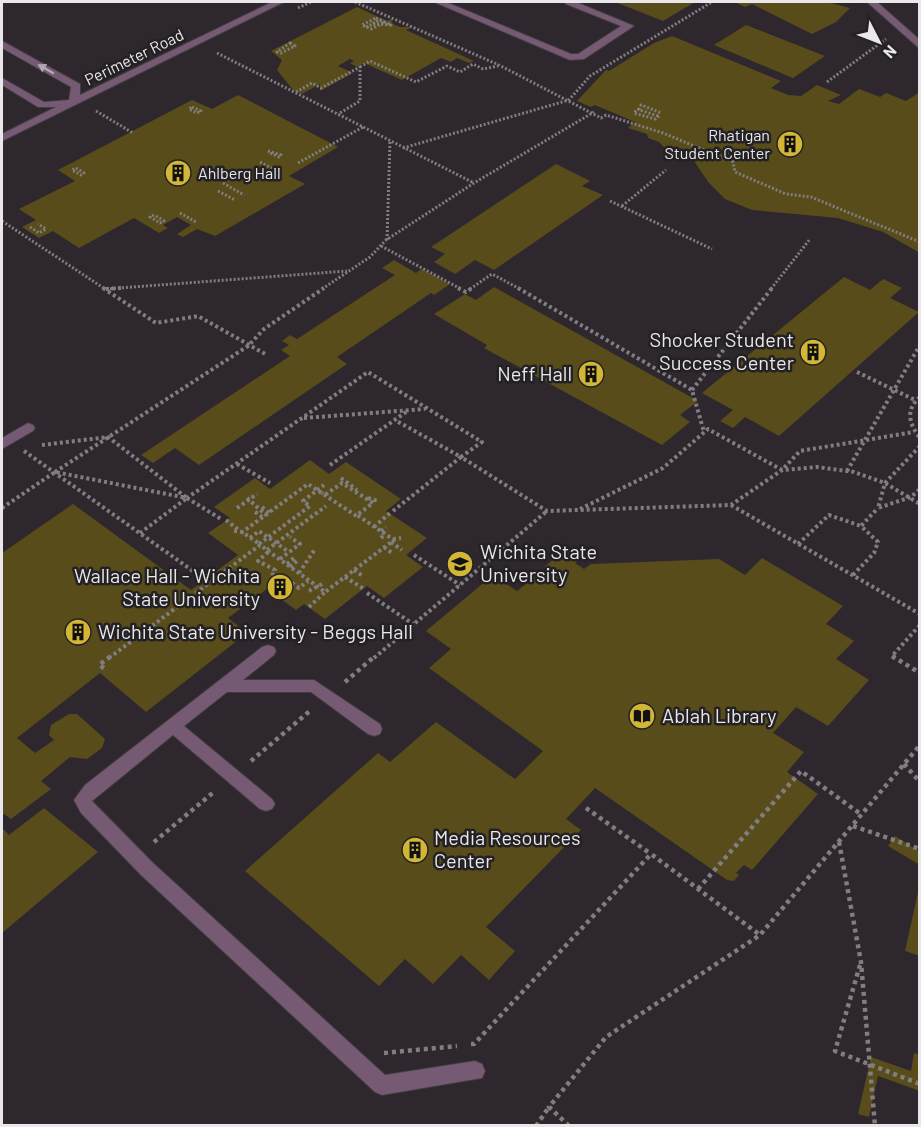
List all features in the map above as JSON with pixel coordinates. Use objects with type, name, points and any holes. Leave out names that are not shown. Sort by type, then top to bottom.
[{"type":"street","name":"Perimeter Road","points":[[2,138],[279,2]]},
{"type":"street","points":[[440,2],[570,57],[580,57],[629,26],[569,2]]},
{"type":"street","points":[[872,2],[920,46]]},
{"type":"street","points":[[2,44],[76,86],[74,103],[42,105],[2,81]]},
{"type":"street","points":[[2,444],[28,428]]},
{"type":"street","points":[[268,651],[91,790],[83,800],[87,808],[147,869],[382,1085],[475,1071]]},
{"type":"street","points":[[223,686],[314,686],[374,729]]},
{"type":"street","points":[[173,726],[266,804]]},
{"type":"path","points":[[355,2],[499,65],[594,112],[601,118],[606,115],[663,133],[733,162],[735,172],[786,195],[811,197],[920,242]]},
{"type":"path","points":[[404,148],[569,100],[590,76],[712,2]]},
{"type":"path","points":[[385,22],[371,29],[366,27],[377,22],[366,27],[362,25],[376,18],[385,22]]},
{"type":"path","points":[[380,20],[391,25],[388,27],[372,24],[380,20]]},
{"type":"path","points":[[827,82],[884,39],[909,36]]},
{"type":"path","points":[[196,43],[474,183]]},
{"type":"path","points":[[290,43],[291,47],[281,53],[278,52],[290,43]]},
{"type":"path","points":[[286,45],[289,47],[282,50],[289,50],[283,53],[277,51],[286,45]]},
{"type":"path","points":[[291,47],[282,50],[289,50],[283,53],[277,50],[291,47]]},
{"type":"path","points":[[296,93],[312,84],[321,88],[370,61],[416,82],[447,66],[460,72],[473,64],[483,69],[499,65]]},
{"type":"path","points":[[338,114],[360,101],[360,67]]},
{"type":"path","points":[[637,109],[660,114],[655,119],[634,113],[637,109]]},
{"type":"path","points":[[2,508],[248,346],[264,329],[370,257],[387,240],[474,183],[594,112]]},
{"type":"path","points":[[298,163],[363,127]]},
{"type":"path","points":[[387,240],[390,141]]},
{"type":"path","points":[[260,162],[281,173]]},
{"type":"path","points":[[622,206],[666,170]]},
{"type":"path","points":[[223,183],[244,195]]},
{"type":"path","points":[[218,191],[235,200]]},
{"type":"path","points":[[610,201],[712,249]]},
{"type":"path","points":[[180,213],[196,222]]},
{"type":"path","points":[[2,220],[156,323],[198,316],[267,355]]},
{"type":"path","points":[[30,227],[39,233],[46,230],[38,224]]},
{"type":"path","points":[[692,390],[810,238]]},
{"type":"path","points":[[381,246],[466,292],[492,274],[692,390],[704,432]]},
{"type":"path","points":[[104,289],[348,271]]},
{"type":"path","points":[[847,471],[920,345]]},
{"type":"path","points":[[140,533],[368,372],[482,441],[372,526]]},
{"type":"path","points":[[857,372],[915,400]]},
{"type":"path","points":[[920,397],[915,400],[909,410],[909,420],[914,432],[920,438]]},
{"type":"path","points":[[302,418],[406,412],[426,408]]},
{"type":"path","points":[[330,465],[406,412]]},
{"type":"path","points":[[394,420],[461,457],[547,511],[731,505],[920,614]]},
{"type":"path","points":[[577,510],[663,468],[708,429],[782,470],[817,467],[847,471],[885,483],[920,504]]},
{"type":"path","points":[[731,505],[782,470],[800,452],[914,432]]},
{"type":"path","points":[[200,576],[23,450],[32,446],[108,437],[188,498],[224,520],[295,573],[332,591]]},
{"type":"path","points":[[861,526],[878,508],[885,483],[920,446]]},
{"type":"path","points":[[237,464],[270,483]]},
{"type":"path","points":[[55,472],[188,498]]},
{"type":"path","points":[[241,532],[266,515],[311,478]]},
{"type":"path","points":[[319,491],[342,480],[370,500]]},
{"type":"path","points":[[101,667],[222,578],[291,535],[333,501],[309,484],[302,485],[242,532],[249,538],[249,544]]},
{"type":"path","points":[[266,551],[270,536],[310,506],[303,501],[324,485],[319,491]]},
{"type":"path","points":[[352,486],[358,493],[370,500],[378,501]]},
{"type":"path","points":[[319,491],[331,488]]},
{"type":"path","points":[[878,508],[911,497],[920,489]]},
{"type":"path","points":[[319,491],[372,526]]},
{"type":"path","points":[[319,491],[328,506],[354,516],[365,510],[370,500]]},
{"type":"path","points":[[240,506],[257,494]]},
{"type":"path","points":[[248,499],[266,515]]},
{"type":"path","points":[[370,500],[365,510],[357,515],[402,550]]},
{"type":"path","points":[[262,507],[266,515]]},
{"type":"path","points":[[354,516],[365,510]]},
{"type":"path","points":[[290,511],[297,516]]},
{"type":"path","points":[[160,852],[151,844],[547,511]]},
{"type":"path","points":[[255,512],[266,515]]},
{"type":"path","points":[[798,544],[829,515],[861,526],[878,542],[874,554],[853,575]]},
{"type":"path","points":[[382,533],[386,527]]},
{"type":"path","points":[[234,531],[241,532],[288,565],[295,573]]},
{"type":"path","points":[[249,538],[259,531],[289,552]]},
{"type":"path","points":[[263,531],[270,536]]},
{"type":"path","points":[[279,560],[300,544],[291,535]]},
{"type":"path","points":[[309,607],[358,573],[392,541],[401,538]]},
{"type":"path","points":[[392,541],[396,546]]},
{"type":"path","points":[[272,576],[275,570],[258,561],[275,545]]},
{"type":"path","points":[[295,573],[315,549]]},
{"type":"path","points":[[258,551],[266,551]]},
{"type":"path","points":[[414,555],[460,585]]},
{"type":"path","points":[[288,565],[296,560]]},
{"type":"path","points":[[324,599],[347,576],[358,573]]},
{"type":"path","points":[[347,576],[413,624]]},
{"type":"path","points":[[347,576],[354,578]]},
{"type":"path","points":[[307,578],[325,593],[332,591],[347,576]]},
{"type":"path","points":[[293,585],[299,588],[307,578]]},
{"type":"path","points":[[309,591],[322,584]]},
{"type":"path","points":[[920,625],[892,656],[920,673]]},
{"type":"path","points":[[536,1125],[606,1037],[760,935],[920,746]]},
{"type":"path","points":[[904,764],[920,782]]},
{"type":"path","points":[[698,888],[801,771],[862,815]]},
{"type":"path","points":[[586,808],[760,935]]},
{"type":"path","points":[[852,826],[920,849]]},
{"type":"path","points":[[839,841],[861,962],[875,1125]]},
{"type":"path","points":[[374,1046],[383,1053],[474,1044],[651,854]]},
{"type":"path","points":[[861,962],[835,1051],[920,1084]]},
{"type":"path","points":[[549,1107],[569,1125]]},
{"type":"shaded area","name":"Wichita State University","points":[[2,2],[919,2],[919,1125],[2,1126]]},
{"type":"building","points":[[615,2],[695,2],[663,21]]},
{"type":"building","points":[[734,2],[827,2],[850,8],[836,22],[812,34],[752,4],[745,7]]},
{"type":"building","points":[[357,7],[387,21],[391,19],[393,24],[400,27],[412,27],[406,30],[474,61],[469,63],[457,58],[451,62],[441,58],[402,80],[364,63],[357,67],[350,63],[354,61],[350,59],[338,66],[353,73],[320,91],[320,84],[302,94],[293,90],[277,70],[282,60],[271,51]]},
{"type":"building","points":[[746,25],[825,56],[793,78],[714,45]]},
{"type":"building","name":"Rhatigan Student Center","points":[[672,36],[781,81],[771,88],[788,95],[801,96],[817,85],[841,95],[828,101],[839,104],[859,89],[880,97],[886,93],[906,101],[920,92],[920,253],[883,232],[838,218],[752,210],[725,199],[709,183],[694,161],[674,157],[659,142],[648,138],[647,134],[628,128],[635,122],[595,105],[591,107],[577,101],[606,70],[609,71],[654,43]]},
{"type":"building","name":"Ahlberg Hall","points":[[238,95],[338,147],[289,176],[305,184],[215,236],[197,229],[183,237],[177,234],[191,225],[177,217],[163,225],[168,228],[159,233],[134,218],[79,248],[53,231],[39,238],[22,227],[36,220],[19,209],[75,181],[58,170],[192,100],[212,109]]},
{"type":"building","points":[[556,164],[590,181],[582,186],[603,195],[494,270],[475,260],[455,274],[434,262],[445,254],[431,247]]},
{"type":"building","points":[[394,260],[416,273],[422,269],[450,284],[434,295],[431,293],[337,357],[347,364],[199,465],[175,448],[153,463],[141,455],[290,356],[281,350],[289,345],[282,341],[290,335],[297,339],[395,275],[382,268]]},
{"type":"building","name":"Shocker Student Success Center","points":[[844,277],[870,290],[883,279],[902,288],[890,298],[919,312],[779,436],[745,417],[733,428],[720,421],[733,410],[702,393]]},
{"type":"building","name":"Neff Hall","points":[[494,287],[698,401],[680,415],[690,422],[662,445],[484,348],[487,345],[434,314],[465,294],[476,300]]},
{"type":"building","points":[[310,460],[329,474],[346,462],[401,499],[386,511],[427,538],[406,555],[423,567],[384,598],[367,586],[325,619],[304,604],[296,610],[267,589],[228,618],[247,633],[146,712],[100,673],[17,738],[35,753],[54,740],[49,735],[51,725],[69,714],[77,714],[105,739],[102,748],[87,759],[70,757],[41,781],[51,789],[11,819],[2,815],[2,553],[73,504],[191,590],[238,555],[208,533],[230,518],[214,507],[255,478],[270,489]]},
{"type":"building","name":"Ablah Library","points":[[566,549],[581,558],[575,563],[584,569],[591,564],[719,559],[745,575],[762,558],[843,606],[826,624],[854,641],[836,659],[869,680],[828,726],[796,707],[773,733],[804,752],[787,772],[818,794],[752,870],[744,865],[736,873],[739,875],[734,881],[727,880],[595,788],[566,819],[581,830],[486,927],[515,951],[489,980],[461,955],[433,984],[405,959],[379,986],[245,871],[378,753],[390,762],[436,722],[515,779],[543,751],[429,668],[451,649],[426,631],[493,575],[517,591],[537,575],[543,578],[551,571],[544,567]]},
{"type":"building","points":[[44,808],[98,852],[2,933],[2,828],[9,835]]},
{"type":"building","points":[[895,836],[920,852],[920,865],[888,846]]},
{"type":"building","points":[[920,883],[920,956],[905,951]]},
{"type":"building","points":[[914,1053],[920,1055],[920,1091],[878,1076],[869,1117],[858,1114],[871,1057],[911,1071]]},
{"type":"place","name":"Rhatigan Student Center","points":[[790,144]]},
{"type":"place","name":"Ahlberg Hall","points":[[178,173]]},
{"type":"place","name":"Shocker Student Success Center","points":[[813,352]]},
{"type":"place","name":"Neff Hall","points":[[591,374]]},
{"type":"place","name":"Wichita State University","points":[[460,564]]},
{"type":"place","name":"Wallace Hall - Wichita State University","points":[[280,587]]},
{"type":"place","name":"Wichita State University - Beggs Hall","points":[[78,632]]},
{"type":"place","name":"Ablah Library","points":[[642,716]]},
{"type":"place","name":"Media Resources Center","points":[[415,850]]}]
